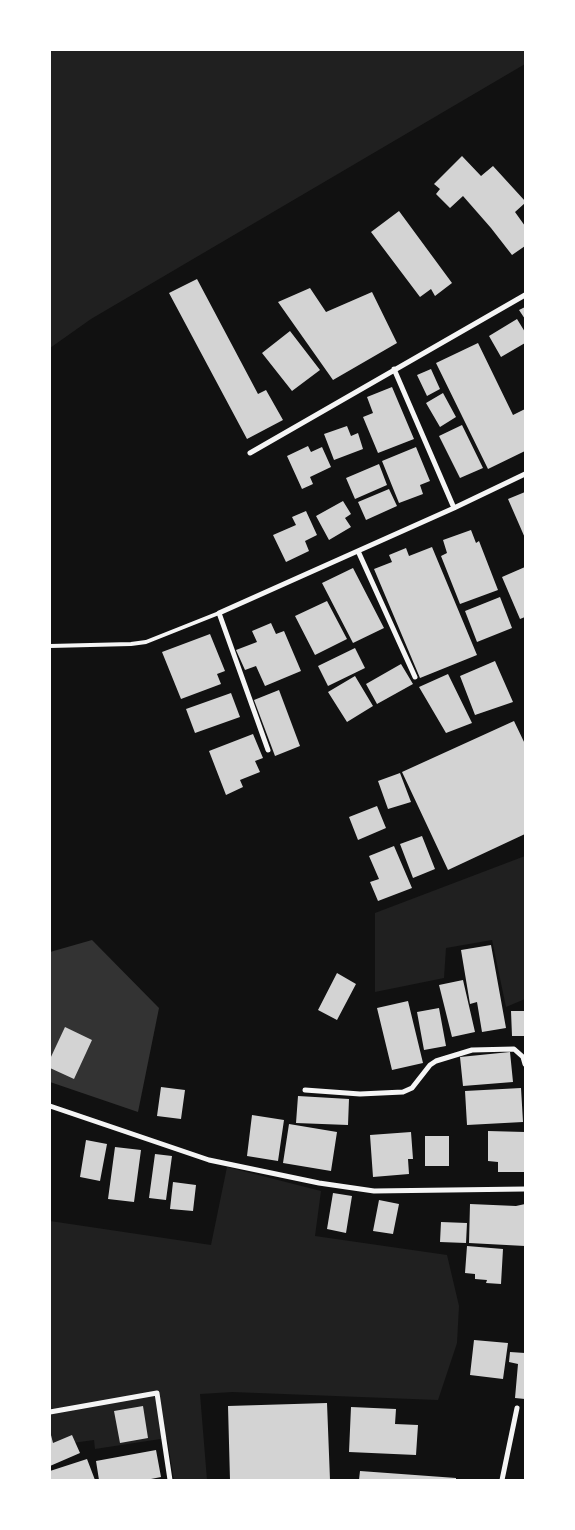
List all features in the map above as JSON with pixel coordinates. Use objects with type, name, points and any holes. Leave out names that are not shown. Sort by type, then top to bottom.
[{"type":"street","points":[[250,453],[525,295]]},
{"type":"street","points":[[394,369],[454,508]]},
{"type":"street","points":[[268,750],[219,614],[525,474]]},
{"type":"street","points":[[358,551],[415,677]]},
{"type":"street","points":[[305,1090],[360,1094],[403,1092],[412,1088],[430,1065],[436,1061],[472,1050],[514,1048],[523,1057],[525,1064]]},
{"type":"street","points":[[50,1106],[209,1160],[318,1183],[374,1191],[525,1189]]},
{"type":"street","points":[[50,1412],[157,1393],[170,1480]]},
{"type":"street","points":[[502,1480],[517,1408]]},
{"type":"lane","points":[[50,646],[146,642],[219,614]]},
{"type":"shaded area","points":[[50,50],[525,50],[525,64],[91,319],[50,348]]},
{"type":"shaded area","points":[[525,856],[525,999],[506,1007],[492,940],[446,948],[444,978],[375,992],[375,913]]},
{"type":"shaded area","points":[[92,940],[159,1008],[138,1112],[50,1082],[50,952]]},
{"type":"shaded area","points":[[227,1167],[321,1191],[315,1236],[447,1255],[459,1306],[457,1343],[438,1400],[232,1392],[200,1394],[207,1480],[174,1480],[167,1438],[95,1449],[94,1440],[50,1446],[50,1221],[211,1245]]},
{"type":"building","points":[[462,156],[481,176],[493,166],[525,201],[515,212],[525,226],[525,246],[512,255],[463,196],[450,208],[436,194],[440,189],[434,184]]},
{"type":"building","points":[[399,211],[452,283],[435,296],[431,289],[420,297],[371,232]]},
{"type":"building","points":[[197,279],[258,394],[266,390],[283,420],[247,439],[169,293]]},
{"type":"building","points":[[310,288],[326,312],[372,292],[397,343],[333,380],[278,302]]},
{"type":"building","points":[[525,307],[525,319],[519,310]]},
{"type":"building","points":[[517,319],[525,332],[525,343],[501,357],[489,336]]},
{"type":"building","points":[[290,331],[320,370],[292,391],[262,353]]},
{"type":"building","points":[[478,343],[513,415],[525,409],[525,451],[488,469],[436,363]]},
{"type":"building","points":[[431,369],[440,389],[427,396],[417,375]]},
{"type":"building","points":[[392,387],[414,439],[378,453],[363,417],[373,413],[367,397]]},
{"type":"building","points":[[443,393],[456,417],[440,427],[426,403]]},
{"type":"building","points":[[462,425],[483,468],[460,478],[439,436]]},
{"type":"building","points":[[347,426],[351,436],[358,433],[363,449],[334,460],[324,434]]},
{"type":"building","points":[[308,446],[311,452],[322,447],[331,467],[310,477],[313,484],[302,489],[287,456]]},
{"type":"building","points":[[416,447],[430,481],[420,485],[423,494],[399,503],[382,461]]},
{"type":"building","points":[[379,464],[387,485],[355,499],[346,478]]},
{"type":"building","points":[[389,489],[397,506],[366,520],[358,502]]},
{"type":"building","points":[[525,492],[525,538],[508,499]]},
{"type":"building","points":[[343,501],[351,514],[345,518],[351,527],[329,540],[316,516]]},
{"type":"building","points":[[306,511],[317,535],[305,541],[309,551],[286,562],[273,535],[296,525],[292,517]]},
{"type":"building","points":[[471,530],[476,543],[479,541],[498,590],[460,604],[441,556],[447,553],[443,540]]},
{"type":"building","points":[[432,547],[477,655],[420,678],[374,569],[392,562],[389,555],[406,548],[409,556]]},
{"type":"building","points":[[525,567],[525,617],[520,619],[502,577]]},
{"type":"building","points":[[353,568],[384,628],[353,643],[322,583]]},
{"type":"building","points":[[500,597],[512,628],[477,642],[465,611]]},
{"type":"building","points":[[327,601],[347,639],[315,655],[295,616]]},
{"type":"building","points":[[271,623],[276,634],[284,631],[301,671],[265,686],[256,666],[245,670],[236,650],[257,642],[252,631]]},
{"type":"building","points":[[210,634],[225,671],[217,674],[221,684],[181,699],[162,652]]},
{"type":"building","points":[[355,648],[365,668],[328,686],[318,666]]},
{"type":"building","points":[[495,661],[513,702],[475,715],[460,676]]},
{"type":"building","points":[[401,664],[413,684],[377,704],[366,684]]},
{"type":"building","points":[[448,674],[472,723],[446,733],[419,687]]},
{"type":"building","points":[[355,676],[373,706],[347,722],[328,692]]},
{"type":"building","points":[[279,690],[300,746],[275,756],[254,700]]},
{"type":"building","points":[[231,693],[240,717],[195,733],[186,709]]},
{"type":"building","points":[[514,721],[525,744],[525,834],[448,870],[402,772]]},
{"type":"building","points":[[253,734],[263,758],[255,761],[260,772],[240,780],[243,787],[226,795],[209,751]]},
{"type":"building","points":[[400,773],[411,802],[388,809],[378,781]]},
{"type":"building","points":[[377,806],[386,828],[358,840],[349,817]]},
{"type":"building","points":[[422,836],[435,869],[413,878],[400,844]]},
{"type":"building","points":[[394,846],[412,888],[378,901],[370,882],[379,879],[369,856]]},
{"type":"building","points":[[491,945],[506,1028],[482,1032],[477,1002],[470,1004],[461,950]]},
{"type":"building","points":[[337,973],[356,984],[337,1020],[318,1010]]},
{"type":"building","points":[[463,980],[475,1032],[452,1037],[439,985]]},
{"type":"building","points":[[408,1001],[423,1063],[392,1070],[377,1008]]},
{"type":"building","points":[[439,1008],[446,1046],[424,1050],[417,1012]]},
{"type":"building","points":[[511,1011],[525,1011],[525,1036],[512,1036]]},
{"type":"building","points":[[65,1027],[92,1040],[74,1079],[50,1068],[50,1059]]},
{"type":"building","points":[[510,1052],[513,1082],[463,1086],[460,1057]]},
{"type":"building","points":[[161,1087],[185,1090],[181,1119],[157,1116]]},
{"type":"building","points":[[521,1088],[523,1122],[467,1125],[465,1091]]},
{"type":"building","points":[[298,1096],[349,1099],[348,1125],[296,1123]]},
{"type":"building","points":[[252,1115],[284,1120],[278,1161],[247,1156]]},
{"type":"building","points":[[289,1124],[337,1132],[331,1171],[283,1163]]},
{"type":"building","points":[[488,1131],[525,1132],[525,1172],[498,1172],[498,1162],[488,1161]]},
{"type":"building","points":[[411,1132],[413,1159],[408,1159],[409,1174],[373,1177],[370,1135]]},
{"type":"building","points":[[425,1136],[449,1136],[449,1166],[425,1166]]},
{"type":"building","points":[[86,1140],[107,1144],[100,1181],[80,1177]]},
{"type":"building","points":[[115,1147],[141,1150],[134,1202],[108,1199]]},
{"type":"building","points":[[155,1154],[172,1156],[166,1200],[149,1198]]},
{"type":"building","points":[[173,1182],[196,1185],[193,1211],[170,1209]]},
{"type":"building","points":[[333,1193],[352,1196],[346,1233],[327,1229]]},
{"type":"building","points":[[379,1200],[399,1204],[393,1234],[373,1231]]},
{"type":"building","points":[[470,1204],[516,1206],[525,1204],[525,1246],[469,1243]]},
{"type":"building","points":[[441,1222],[467,1223],[466,1243],[440,1242]]},
{"type":"building","points":[[467,1246],[503,1249],[501,1284],[486,1283],[487,1280],[475,1279],[475,1274],[465,1273]]},
{"type":"building","points":[[474,1340],[508,1343],[503,1379],[470,1375]]},
{"type":"building","points":[[510,1352],[525,1353],[525,1399],[515,1398],[518,1364],[509,1362]]},
{"type":"building","points":[[327,1403],[330,1480],[230,1480],[228,1406]]},
{"type":"building","points":[[143,1406],[148,1438],[120,1443],[114,1411]]},
{"type":"building","points":[[351,1407],[396,1409],[395,1424],[418,1425],[416,1455],[349,1452]]},
{"type":"building","points":[[50,1431],[53,1443],[72,1435],[80,1453],[50,1466]]},
{"type":"building","points":[[156,1450],[161,1477],[146,1480],[99,1480],[96,1461]]},
{"type":"building","points":[[87,1459],[95,1480],[50,1480],[50,1471]]},
{"type":"building","points":[[360,1471],[456,1478],[456,1480],[359,1480]]}]
